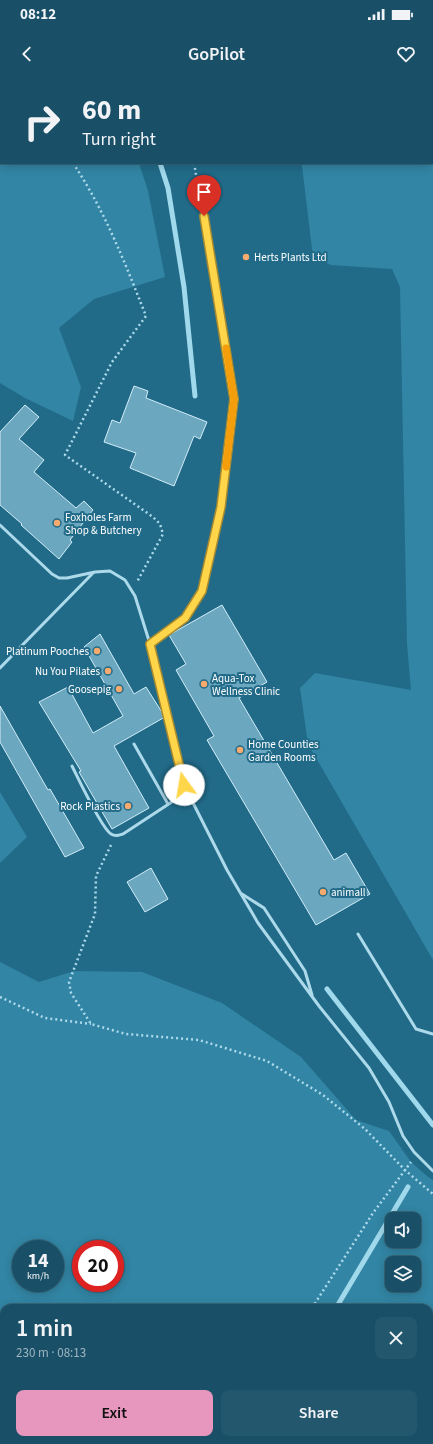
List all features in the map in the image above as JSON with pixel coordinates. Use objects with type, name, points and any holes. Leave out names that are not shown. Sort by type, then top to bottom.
[{"type":"lane","points":[[150,644],[185,618],[202,591],[221,507],[234,399],[201,201]]},
{"type":"lane","points":[[0,525],[52,574],[59,578],[110,571],[125,580],[135,596],[150,644],[184,785],[187,792],[258,923],[369,1068],[389,1102],[403,1136],[414,1152],[433,1170]]},
{"type":"lane","points":[[0,668],[94,572]]},
{"type":"lane","points":[[134,744],[168,804]]},
{"type":"lane","points":[[72,766],[103,824],[110,834],[116,836],[123,834],[187,792]]},
{"type":"lane","points":[[241,894],[264,908],[305,971],[314,998]]},
{"type":"lane","points":[[358,934],[416,1029],[433,1034]]},
{"type":"path","points":[[74,164],[90,188],[117,242],[146,316],[112,362],[65,455],[153,517],[160,524],[163,534],[132,592]]},
{"type":"path","points":[[194,164],[201,201]]},
{"type":"path","points":[[91,1024],[71,993],[69,982],[95,914],[96,876],[116,836]]},
{"type":"path","points":[[0,996],[45,1018],[91,1024],[126,1034],[199,1040],[267,1061],[324,1095],[365,1129],[405,1170],[433,1194]]},
{"type":"path","points":[[315,1304],[374,1213],[411,1162],[414,1152]]},
{"type":"shaded area","points":[[0,164],[139,164],[148,191],[165,277],[94,299],[59,328],[81,387],[73,421],[25,398],[0,383]]},
{"type":"shaded area","points":[[301,164],[433,164],[433,960],[308,744],[300,688],[315,673],[411,690],[407,644],[400,287],[392,269],[331,265],[313,257]]},
{"type":"shaded area","points":[[0,792],[27,837],[0,863]]},
{"type":"shaded area","points":[[0,962],[39,982],[74,971],[142,972],[222,1003],[301,1057],[356,1120],[389,1131],[411,1162],[433,1180],[433,1304],[0,1304]]},
{"type":"building","points":[[134,386],[148,391],[146,398],[207,422],[200,439],[194,436],[174,486],[130,468],[136,453],[104,442],[112,420],[120,423]]},
{"type":"building","points":[[25,405],[39,417],[19,439],[44,460],[34,472],[76,508],[84,501],[93,510],[70,540],[72,542],[59,559],[0,505],[0,432]]},
{"type":"building","points":[[222,605],[267,682],[239,698],[334,860],[346,853],[370,894],[316,925],[207,740],[214,736],[176,670],[186,664],[169,635]]},
{"type":"building","points":[[100,634],[134,694],[146,687],[165,717],[114,746],[149,808],[112,829],[79,772],[81,771],[39,702],[68,687],[93,733],[123,716],[84,647]]},
{"type":"building","points":[[0,706],[48,790],[50,789],[84,848],[65,857],[0,742]]},
{"type":"building","points":[[151,868],[168,899],[145,912],[127,882]]},
{"type":"waterway","points":[[160,164],[168,188],[184,287],[195,396]]},
{"type":"waterway","points":[[327,989],[433,1125]]},
{"type":"waterway","points":[[338,1304],[408,1187]]},
{"type":"slow traffic","points":[[226,348],[234,399],[226,467]]},
{"type":"place","name":"Herts Plants Ltd","points":[[246,257]]},
{"type":"place","name":"Foxholes Farm Shop & Butchery","points":[[57,523]]},
{"type":"place","name":"Platinum Pooches","points":[[97,651]]},
{"type":"place","name":"Nu You Pilates","points":[[108,671]]},
{"type":"place","name":"Aqua-Tox Wellness Clinic","points":[[204,684]]},
{"type":"place","name":"Goosepig","points":[[119,689]]},
{"type":"place","name":"Home Counties Garden Rooms","points":[[240,750]]},
{"type":"place","name":"Rock Plastics","points":[[128,806]]},
{"type":"place","name":"animall","points":[[323,892]]},
{"type":"route","points":[[184,785],[150,644],[185,618],[202,591],[221,507],[234,399],[204,216]]}]
